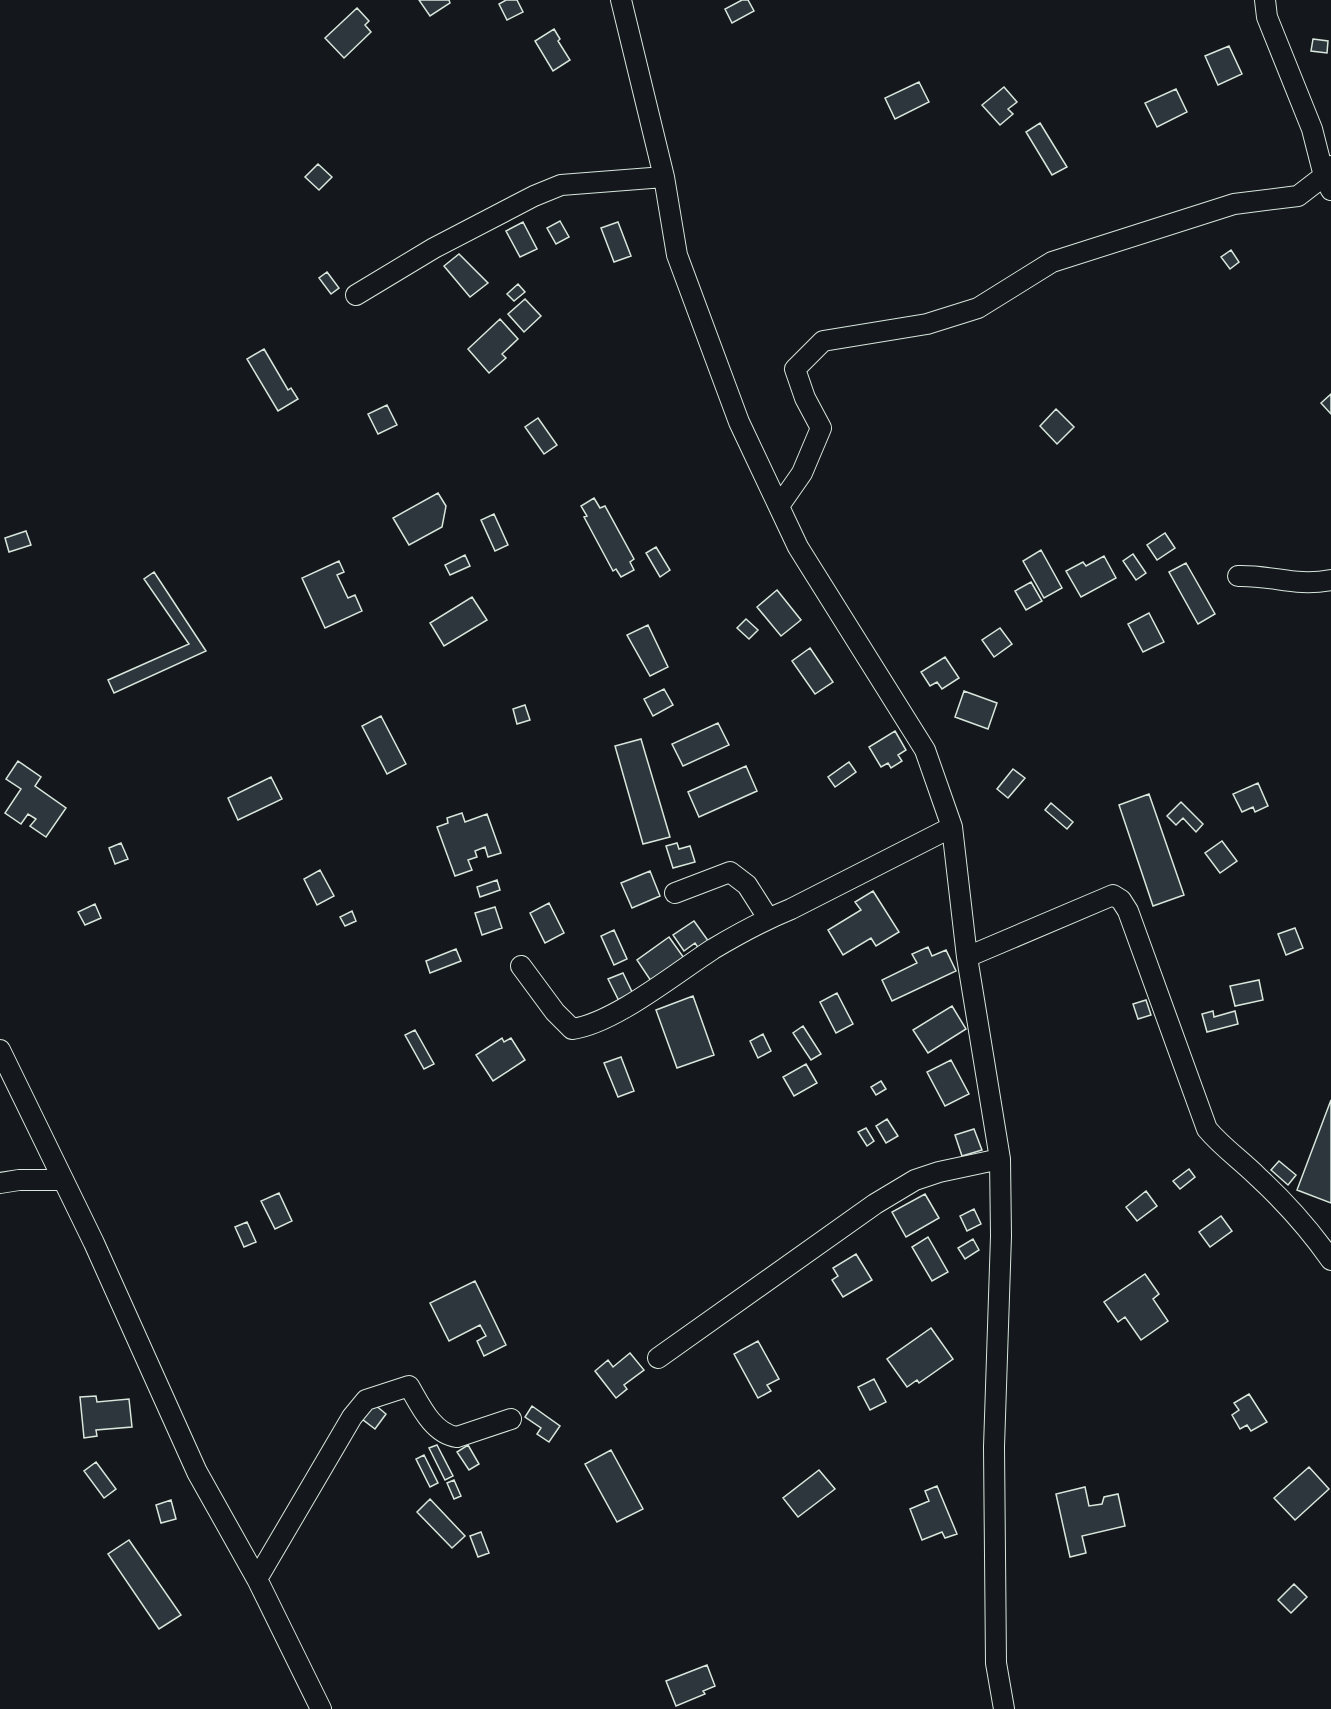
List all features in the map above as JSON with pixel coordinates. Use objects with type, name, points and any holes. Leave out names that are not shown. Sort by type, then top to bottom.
[{"type":"street","points":[[621,0],[664,177],[677,255],[740,422],[798,547],[925,750],[952,827],[967,957],[1000,1159],[1001,1236],[994,1470],[996,1663],[1004,1709]]},
{"type":"street","points":[[779,506],[802,473],[821,428],[805,398],[795,369],[823,341],[927,324],[978,308],[1052,262],[1234,204],[1298,196],[1329,177],[1267,17],[1265,0]]},
{"type":"street","points":[[356,295],[434,248],[534,195],[561,185],[664,177]]},
{"type":"street","points":[[1238,576],[1255,575],[1303,584],[1331,580]]},
{"type":"street","points":[[521,966],[555,1012],[572,1029],[588,1027],[768,918],[791,909],[952,827]]},
{"type":"street","points":[[675,893],[730,872],[747,885],[768,918]]},
{"type":"street","points":[[967,957],[1113,896],[1121,900],[1128,911],[1208,1129],[1224,1149],[1291,1210],[1331,1260]]},
{"type":"street","points":[[0,1050],[94,1243],[197,1472],[257,1579],[321,1709]]},
{"type":"street","points":[[658,1358],[875,1204],[915,1180],[939,1172],[1000,1159]]},
{"type":"street","points":[[0,1183],[19,1180],[63,1180]]},
{"type":"street","points":[[257,1579],[352,1417],[366,1400],[409,1386],[425,1412],[444,1434],[457,1437],[511,1419]]},
{"type":"building","points":[[419,0],[449,0],[450,3],[430,16]]},
{"type":"building","points":[[506,0],[517,0],[523,12],[507,20],[499,4]]},
{"type":"building","points":[[742,0],[748,0],[754,11],[732,23],[725,9]]},
{"type":"building","points":[[357,8],[369,21],[365,25],[371,32],[344,58],[325,38]]},
{"type":"building","points":[[554,29],[560,39],[558,41],[570,60],[553,71],[535,41]]},
{"type":"building","points":[[1313,39],[1328,41],[1327,53],[1311,51]]},
{"type":"building","points":[[1229,46],[1242,74],[1218,85],[1205,56]]},
{"type":"building","points":[[919,82],[929,102],[895,119],[885,98]]},
{"type":"building","points":[[1004,87],[1017,102],[1008,109],[1013,114],[1000,125],[982,105]]},
{"type":"building","points":[[1176,89],[1187,112],[1157,127],[1145,103]]},
{"type":"building","points":[[1040,123],[1067,167],[1052,175],[1026,132]]},
{"type":"building","points":[[318,164],[332,177],[319,190],[305,177]]},
{"type":"building","points":[[560,221],[569,237],[556,244],[547,228]]},
{"type":"building","points":[[523,222],[537,249],[520,257],[506,231]]},
{"type":"building","points":[[618,222],[631,256],[614,262],[601,228]]},
{"type":"building","points":[[1231,250],[1239,262],[1230,269],[1221,257]]},
{"type":"building","points":[[459,254],[488,283],[470,297],[444,266]]},
{"type":"building","points":[[327,272],[339,288],[331,294],[319,278]]},
{"type":"building","points":[[518,284],[525,292],[514,301],[507,294]]},
{"type":"building","points":[[525,299],[541,316],[524,332],[508,314]]},
{"type":"building","points":[[500,319],[518,339],[502,354],[506,358],[489,373],[468,349]]},
{"type":"building","points":[[264,349],[288,390],[291,388],[298,399],[278,411],[247,359]]},
{"type":"building","points":[[1331,394],[1331,414],[1321,403]]},
{"type":"building","points":[[387,405],[397,425],[378,434],[368,414]]},
{"type":"building","points":[[1056,409],[1074,427],[1057,444],[1040,426]]},
{"type":"building","points":[[538,418],[557,445],[544,454],[525,427]]},
{"type":"building","points":[[438,493],[446,506],[442,527],[409,545],[393,518]]},
{"type":"building","points":[[594,498],[600,508],[605,506],[634,559],[630,562],[634,570],[621,577],[616,569],[613,571],[584,517],[587,516],[581,506]]},
{"type":"building","points":[[494,514],[508,545],[495,551],[481,520]]},
{"type":"building","points":[[26,531],[31,545],[9,552],[5,538]]},
{"type":"building","points":[[1165,533],[1175,548],[1157,560],[1147,545]]},
{"type":"building","points":[[656,547],[670,570],[660,577],[646,553]]},
{"type":"building","points":[[1041,550],[1062,588],[1044,598],[1023,561]]},
{"type":"building","points":[[1133,554],[1146,573],[1136,580],[1123,561]]},
{"type":"building","points":[[465,555],[470,566],[450,575],[445,565]]},
{"type":"building","points":[[1104,556],[1116,578],[1081,597],[1066,571],[1083,562],[1086,566]]},
{"type":"building","points":[[339,561],[344,572],[337,575],[348,598],[355,595],[362,611],[325,628],[302,578]]},
{"type":"building","points":[[1186,563],[1215,614],[1198,624],[1169,572]]},
{"type":"building","points":[[154,572],[206,651],[114,693],[108,680],[189,644],[144,579]]},
{"type":"building","points":[[1031,582],[1042,601],[1026,610],[1015,591]]},
{"type":"building","points":[[777,590],[801,620],[781,636],[757,607]]},
{"type":"building","points":[[472,597],[487,620],[444,646],[430,623]]},
{"type":"building","points":[[1149,613],[1164,642],[1143,652],[1128,624]]},
{"type":"building","points":[[746,619],[758,630],[749,639],[737,628]]},
{"type":"building","points":[[648,625],[668,667],[650,676],[627,635]]},
{"type":"building","points":[[1000,628],[1012,644],[994,657],[982,640]]},
{"type":"building","points":[[810,648],[833,682],[815,694],[792,661]]},
{"type":"building","points":[[945,657],[959,678],[942,689],[937,682],[930,686],[921,672]]},
{"type":"building","points":[[664,689],[673,705],[653,716],[644,699]]},
{"type":"building","points":[[964,691],[997,703],[988,729],[955,717]]},
{"type":"building","points":[[525,705],[530,720],[517,724],[513,709]]},
{"type":"building","points":[[381,716],[406,764],[387,774],[362,726]]},
{"type":"building","points":[[718,723],[729,745],[683,766],[672,744]]},
{"type":"building","points":[[895,731],[906,750],[898,755],[902,761],[891,768],[888,763],[881,767],[869,747]]},
{"type":"building","points":[[641,739],[670,837],[643,844],[615,746]]},
{"type":"building","points":[[18,761],[41,777],[35,786],[66,808],[46,837],[30,826],[36,819],[28,814],[21,824],[5,813],[21,789],[6,779]]},
{"type":"building","points":[[849,762],[856,772],[835,787],[828,777]]},
{"type":"building","points":[[746,766],[757,791],[699,817],[688,792]]},
{"type":"building","points":[[1013,769],[1025,778],[1008,798],[997,789]]},
{"type":"building","points":[[271,777],[282,799],[238,820],[228,798]]},
{"type":"building","points":[[1258,783],[1268,806],[1255,812],[1253,807],[1242,812],[1233,794]]},
{"type":"building","points":[[1149,794],[1184,895],[1153,906],[1119,805]]},
{"type":"building","points":[[1181,802],[1203,824],[1196,832],[1183,818],[1176,825],[1167,816]]},
{"type":"building","points":[[1051,803],[1073,822],[1067,829],[1045,810]]},
{"type":"building","points":[[462,813],[465,822],[487,814],[501,853],[488,857],[485,847],[475,851],[477,857],[468,860],[472,870],[455,876],[437,827],[448,823],[447,818]]},
{"type":"building","points":[[1222,841],[1237,861],[1220,873],[1205,853]]},
{"type":"building","points":[[121,843],[128,859],[115,864],[109,848]]},
{"type":"building","points":[[677,843],[679,849],[690,846],[695,862],[673,868],[666,846]]},
{"type":"building","points":[[320,870],[334,896],[317,905],[304,879]]},
{"type":"building","points":[[650,871],[660,896],[632,908],[621,883]]},
{"type":"building","points":[[497,880],[500,890],[480,897],[477,887]]},
{"type":"building","points":[[873,891],[899,932],[876,946],[871,938],[843,955],[828,930],[861,910],[855,902]]},
{"type":"building","points":[[549,903],[564,933],[545,943],[530,913]]},
{"type":"building","points":[[95,904],[101,918],[85,925],[78,912]]},
{"type":"building","points":[[495,907],[502,928],[482,935],[475,913]]},
{"type":"building","points":[[352,911],[356,921],[345,926],[340,917]]},
{"type":"building","points":[[694,921],[709,942],[699,949],[695,943],[684,951],[673,935]]},
{"type":"building","points":[[1295,928],[1303,948],[1286,955],[1278,934]]},
{"type":"building","points":[[614,930],[627,959],[614,965],[601,936]]},
{"type":"building","points":[[669,937],[684,958],[651,981],[637,960]]},
{"type":"building","points":[[928,947],[932,956],[946,950],[956,971],[892,1001],[882,980],[917,963],[912,954]]},
{"type":"building","points":[[456,949],[461,961],[430,973],[426,961]]},
{"type":"building","points":[[623,973],[633,994],[619,1001],[608,979]]},
{"type":"building","points":[[1259,980],[1263,1000],[1235,1006],[1230,986]]},
{"type":"building","points":[[837,993],[853,1024],[836,1033],[820,1002]]},
{"type":"building","points":[[693,996],[714,1055],[677,1068],[656,1010]]},
{"type":"building","points":[[1146,1000],[1151,1015],[1138,1019],[1133,1004]]},
{"type":"building","points":[[952,1006],[966,1029],[928,1053],[913,1030]]},
{"type":"building","points":[[1213,1011],[1214,1017],[1235,1011],[1238,1024],[1207,1032],[1202,1014]]},
{"type":"building","points":[[803,1026],[821,1054],[811,1060],[793,1033]]},
{"type":"building","points":[[415,1030],[434,1064],[424,1069],[405,1035]]},
{"type":"building","points":[[763,1034],[771,1051],[758,1058],[750,1041]]},
{"type":"building","points":[[502,1038],[504,1042],[511,1038],[525,1060],[493,1081],[476,1055]]},
{"type":"building","points":[[621,1057],[634,1091],[618,1097],[604,1063]]},
{"type":"building","points":[[951,1060],[969,1094],[945,1106],[927,1072]]},
{"type":"building","points":[[806,1064],[817,1083],[794,1096],[783,1077]]},
{"type":"building","points":[[881,1081],[886,1089],[876,1095],[871,1087]]},
{"type":"building","points":[[1331,1100],[1331,1203],[1297,1190]]},
{"type":"building","points":[[887,1119],[898,1136],[886,1143],[876,1126]]},
{"type":"building","points":[[866,1128],[874,1141],[867,1146],[858,1132]]},
{"type":"building","points":[[974,1129],[982,1150],[962,1156],[955,1135]]},
{"type":"building","points":[[1279,1161],[1296,1175],[1288,1185],[1271,1170]]},
{"type":"building","points":[[1189,1169],[1195,1177],[1180,1189],[1173,1181]]},
{"type":"building","points":[[1146,1191],[1157,1206],[1137,1221],[1126,1207]]},
{"type":"building","points":[[279,1193],[292,1221],[275,1229],[261,1201]]},
{"type":"building","points":[[925,1194],[939,1218],[906,1237],[892,1212]]},
{"type":"building","points":[[974,1209],[981,1224],[967,1231],[960,1216]]},
{"type":"building","points":[[1221,1216],[1232,1231],[1210,1247],[1199,1232]]},
{"type":"building","points":[[247,1222],[256,1242],[244,1247],[235,1227]]},
{"type":"building","points":[[928,1237],[948,1272],[932,1281],[912,1247]]},
{"type":"building","points":[[973,1239],[979,1250],[965,1259],[958,1248]]},
{"type":"building","points":[[856,1254],[872,1280],[843,1297],[832,1280],[838,1276],[833,1268]]},
{"type":"building","points":[[1145,1274],[1159,1294],[1153,1299],[1168,1321],[1141,1340],[1125,1317],[1118,1322],[1104,1302]]},
{"type":"building","points":[[475,1281],[506,1345],[484,1356],[477,1341],[486,1336],[480,1325],[449,1341],[430,1303]]},
{"type":"building","points":[[931,1328],[953,1359],[919,1383],[917,1380],[907,1387],[887,1359]]},
{"type":"building","points":[[758,1341],[779,1379],[767,1385],[771,1391],[758,1398],[734,1354]]},
{"type":"building","points":[[630,1353],[644,1370],[624,1385],[627,1389],[616,1398],[595,1371],[608,1360],[613,1367]]},
{"type":"building","points":[[874,1379],[886,1402],[870,1410],[858,1387]]},
{"type":"building","points":[[1249,1394],[1267,1422],[1251,1431],[1247,1425],[1240,1429],[1232,1415],[1239,1410],[1234,1403]]},
{"type":"building","points":[[96,1396],[97,1402],[129,1399],[132,1427],[96,1430],[97,1436],[84,1438],[80,1397]]},
{"type":"building","points":[[374,1404],[386,1414],[375,1429],[362,1419]]},
{"type":"building","points":[[532,1406],[560,1426],[549,1442],[537,1434],[541,1428],[525,1417]]},
{"type":"building","points":[[437,1445],[453,1476],[445,1480],[429,1448]]},
{"type":"building","points":[[468,1445],[479,1464],[469,1470],[457,1452]]},
{"type":"building","points":[[611,1450],[643,1509],[617,1522],[585,1464]]},
{"type":"building","points":[[424,1455],[438,1483],[430,1487],[416,1459]]},
{"type":"building","points":[[96,1462],[116,1489],[104,1498],[84,1471]]},
{"type":"building","points":[[1309,1467],[1329,1489],[1295,1520],[1274,1498]]},
{"type":"building","points":[[819,1470],[835,1489],[798,1517],[783,1498]]},
{"type":"building","points":[[454,1480],[461,1496],[454,1499],[447,1483]]},
{"type":"building","points":[[937,1486],[957,1534],[945,1538],[942,1532],[922,1540],[910,1509],[929,1501],[925,1491]]},
{"type":"building","points":[[1085,1487],[1089,1506],[1102,1504],[1104,1497],[1118,1494],[1125,1526],[1082,1536],[1086,1553],[1070,1557],[1056,1494]]},
{"type":"building","points":[[430,1499],[465,1536],[452,1548],[417,1512]]},
{"type":"building","points":[[171,1500],[176,1519],[161,1523],[156,1505]]},
{"type":"building","points":[[481,1532],[489,1553],[478,1557],[470,1536]]},
{"type":"building","points":[[129,1540],[181,1615],[159,1629],[108,1554]]},
{"type":"building","points":[[1294,1584],[1307,1597],[1291,1613],[1278,1600]]},
{"type":"building","points":[[707,1665],[715,1686],[703,1691],[705,1694],[676,1706],[666,1681]]}]
